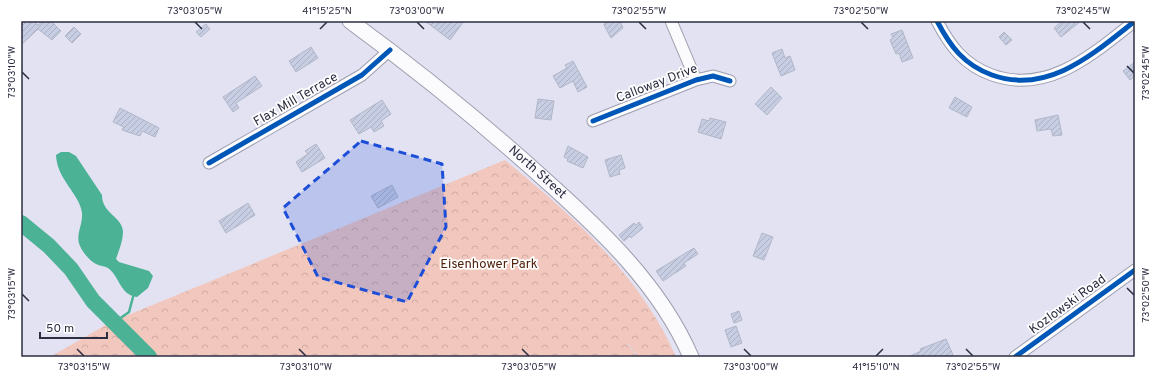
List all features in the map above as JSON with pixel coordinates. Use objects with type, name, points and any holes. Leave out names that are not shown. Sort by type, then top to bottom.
[{"type":"main road","name":"North Street","points":[[350,21],[460,104],[600,231],[649,288],[678,331],[691,357]]},
{"type":"street","points":[[671,21],[696,80]]},
{"type":"street","points":[[938,21],[947,41],[976,68],[999,77],[1021,81],[1042,79],[1070,67],[1093,54],[1135,21]]},
{"type":"street","name":"Flax Mill Terrace","points":[[209,163],[362,75],[390,50]]},
{"type":"street","name":"Calloway Drive","points":[[593,121],[696,80],[713,76],[730,81]]},
{"type":"street","name":"Kozlowski Road","points":[[1015,357],[1135,270]]},
{"type":"path","points":[[628,344],[638,357]]},
{"type":"highlighted area","points":[[361,141],[442,164],[446,227],[407,302],[318,277],[283,208]]},
{"type":"green space","name":"Eisenhower Park","points":[[505,160],[579,225],[624,274],[644,300],[676,357],[50,357],[111,322]]},
{"type":"shaded area","points":[[61,152],[69,152],[76,156],[102,195],[105,207],[120,223],[123,232],[121,246],[116,259],[119,262],[149,271],[153,276],[148,288],[137,297],[131,296],[127,293],[108,268],[91,261],[81,249],[78,238],[82,213],[77,199],[60,172],[57,164],[56,155]]},
{"type":"building","points":[[21,21],[34,21],[38,25],[43,21],[51,21],[61,31],[52,40],[38,29],[21,45]]},
{"type":"building","points":[[425,21],[464,21],[450,40]]},
{"type":"building","points":[[606,21],[620,21],[623,28],[611,38],[604,25]]},
{"type":"building","points":[[1062,21],[1081,21],[1061,37],[1054,28]]},
{"type":"building","points":[[206,24],[210,29],[201,37],[196,32]]},
{"type":"building","points":[[74,27],[81,34],[72,43],[65,36]]},
{"type":"building","points":[[902,30],[913,58],[902,62],[899,53],[896,54],[890,40],[893,38],[891,34]]},
{"type":"building","points":[[1004,32],[1012,40],[1006,45],[999,37]]},
{"type":"building","points":[[311,47],[318,58],[296,72],[289,61]]},
{"type":"building","points":[[782,49],[785,58],[790,56],[795,70],[781,76],[772,53]]},
{"type":"building","points":[[573,61],[587,87],[578,92],[573,81],[560,88],[553,76],[567,68],[565,65]]},
{"type":"building","points":[[1135,62],[1135,76],[1130,80],[1123,71]]},
{"type":"building","points":[[255,76],[262,86],[236,103],[239,108],[233,112],[223,97]]},
{"type":"building","points":[[771,87],[782,98],[767,115],[755,104]]},
{"type":"building","points":[[955,97],[972,107],[967,117],[949,108]]},
{"type":"building","points":[[538,99],[554,101],[551,120],[535,118]]},
{"type":"building","points":[[382,100],[391,114],[381,121],[384,126],[374,132],[371,127],[359,134],[350,120]]},
{"type":"building","points":[[120,108],[159,128],[155,137],[142,131],[140,136],[122,130],[124,127],[113,122]]},
{"type":"building","points":[[1058,115],[1062,135],[1053,136],[1051,129],[1037,131],[1035,120]]},
{"type":"building","points":[[710,118],[726,122],[721,139],[698,132],[702,119],[709,121]]},
{"type":"building","points":[[316,144],[325,158],[302,172],[296,162],[308,154],[305,151]]},
{"type":"building","points":[[568,146],[588,157],[583,168],[567,161],[568,159],[564,157]]},
{"type":"building","points":[[621,155],[625,168],[619,170],[620,174],[610,177],[605,160]]},
{"type":"building","points":[[392,185],[398,197],[378,208],[371,196]]},
{"type":"building","points":[[248,203],[255,215],[226,233],[219,221]]},
{"type":"building","points":[[639,222],[643,228],[631,238],[630,236],[624,241],[619,235],[634,223],[636,225]]},
{"type":"building","points":[[762,233],[773,237],[764,260],[753,256]]},
{"type":"building","points":[[694,248],[698,254],[684,263],[686,266],[663,281],[656,271]]},
{"type":"building","points":[[739,311],[742,320],[734,323],[731,314]]},
{"type":"building","points":[[736,326],[742,343],[731,347],[725,330]]},
{"type":"building","points":[[946,339],[953,355],[947,357],[908,357],[921,351],[920,349]]},
{"type":"waterway","points":[[21,223],[49,246],[71,269],[93,301],[149,357]]},
{"type":"waterway","points":[[115,322],[129,312],[133,297]]},
{"type":"cycle path","points":[[937,21],[947,39],[959,54],[973,66],[992,75],[1012,80],[1032,80],[1069,68],[1103,46],[1135,21]]},
{"type":"cycle path","points":[[209,163],[362,75],[390,50]]},
{"type":"cycle path","points":[[593,121],[696,80],[713,76],[730,81]]},
{"type":"cycle path","points":[[1015,357],[1135,270]]}]
